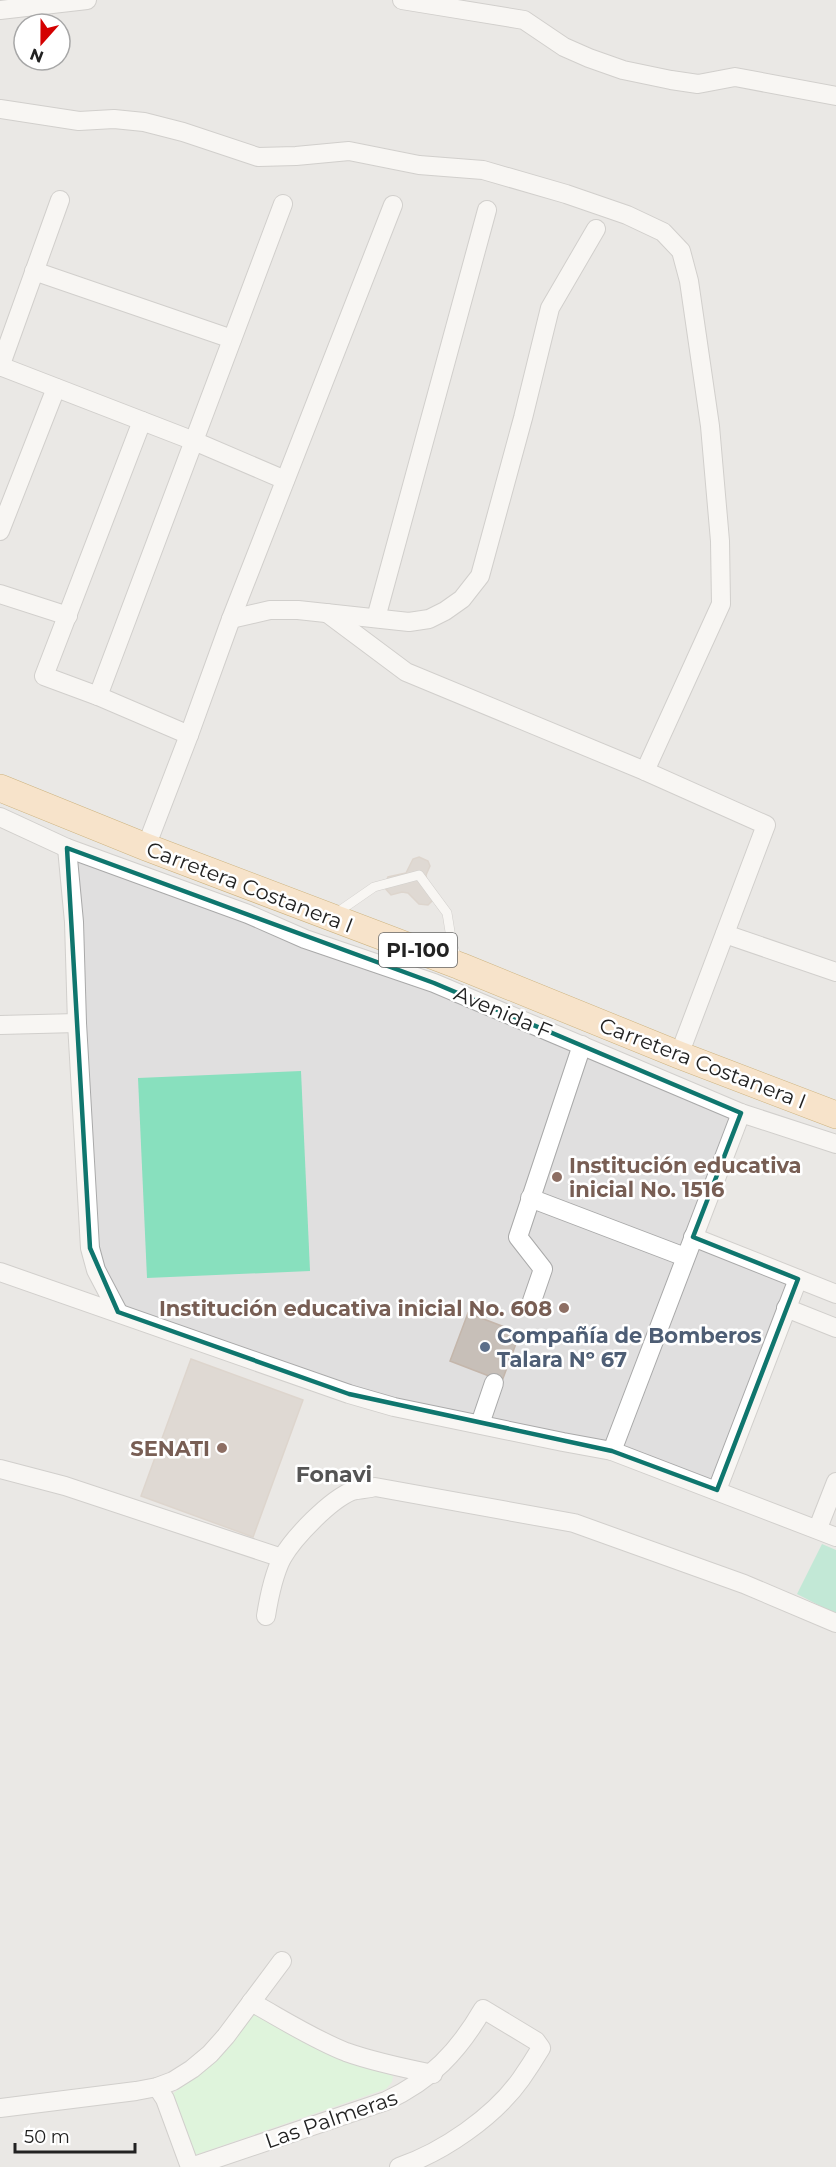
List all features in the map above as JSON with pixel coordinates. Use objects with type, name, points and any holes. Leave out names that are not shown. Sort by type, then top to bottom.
[{"type":"main road","name":"Carretera Costanera I","points":[[0,788],[836,1115]]},
{"type":"street","points":[[0,10],[87,0]]},
{"type":"street","points":[[402,0],[524,20],[564,47],[623,70],[698,84],[735,77],[836,96]]},
{"type":"street","points":[[0,109],[79,121],[114,119],[144,122],[183,132],[258,157],[349,151],[419,165],[483,171],[566,194],[627,215],[663,232],[681,251],[689,281],[710,426],[720,541],[721,604],[645,771]]},
{"type":"street","points":[[60,200],[0,366],[194,441],[285,480]]},
{"type":"street","points":[[98,696],[283,204]]},
{"type":"street","points":[[146,847],[231,619],[393,205]]},
{"type":"street","points":[[376,618],[487,210]]},
{"type":"street","points":[[231,619],[270,610],[327,613],[409,622],[429,619],[445,611],[462,598],[480,576],[550,308],[596,229]]},
{"type":"street","points":[[34,271],[232,339]]},
{"type":"street","points":[[0,531],[56,388]]},
{"type":"street","points":[[142,421],[44,676],[98,696],[189,735]]},
{"type":"street","points":[[0,594],[68,616]]},
{"type":"street","points":[[327,613],[406,672],[645,771],[766,825],[679,1055]]},
{"type":"street","name":"Avenida F","points":[[0,818],[67,848],[248,914],[305,939],[434,983],[741,1113],[836,1144]]},
{"type":"street","points":[[67,848],[74,922],[77,1023],[90,1248],[96,1270],[118,1312]]},
{"type":"street","points":[[725,934],[836,972]]},
{"type":"street","points":[[0,1025],[77,1023]]},
{"type":"street","points":[[532,1301],[543,1269],[518,1237],[582,1045]]},
{"type":"street","points":[[612,1451],[741,1113]]},
{"type":"street","points":[[530,1198],[685,1257]]},
{"type":"street","points":[[693,1237],[836,1294]]},
{"type":"street","points":[[0,1272],[349,1394],[394,1407],[612,1451],[818,1528],[836,1537]]},
{"type":"street","points":[[717,1490],[798,1278]]},
{"type":"street","points":[[786,1308],[836,1328]]},
{"type":"street","points":[[480,1424],[494,1383]]},
{"type":"street","points":[[0,1469],[65,1486],[282,1558]]},
{"type":"street","points":[[818,1528],[836,1482]]},
{"type":"street","points":[[266,1616],[270,1592],[282,1558],[304,1529],[327,1508],[352,1491],[375,1487],[574,1523],[744,1584],[836,1623]]},
{"type":"street","points":[[0,2108],[157,2087],[173,2081],[210,2054],[282,1961]]},
{"type":"street","name":"Las Palmeras","points":[[250,2001],[346,2052],[398,2068],[433,2073]]},
{"type":"street","name":"Las Palmeras","points":[[157,2087],[165,2099],[190,2167],[386,2101],[410,2090],[433,2073],[459,2044],[483,2009],[536,2041],[541,2048],[520,2080],[499,2103],[471,2128],[439,2149],[399,2167]]},
{"type":"lane","points":[[330,917],[374,887],[419,875],[447,913],[452,945],[460,966]]},
{"type":"highlighted area","points":[[67,848],[434,983],[741,1113],[693,1237],[798,1279],[717,1490],[612,1451],[349,1394],[118,1312],[90,1248]]},
{"type":"shaded area","points":[[0,0],[836,0],[836,2167],[0,2167]]},
{"type":"green space","points":[[301,1071],[310,1271],[147,1278],[138,1078]]},
{"type":"green space","points":[[822,1544],[836,1550],[836,1614],[797,1594]]},
{"type":"green space","points":[[254,2013],[325,2053],[393,2076],[392,2082],[386,2089],[192,2156],[171,2095],[203,2071]]},
{"type":"building","points":[[419,857],[428,861],[430,866],[426,875],[434,899],[428,905],[419,904],[408,893],[391,895],[384,887],[388,877],[406,873],[413,859]]},
{"type":"building","name":"Compañía de Bomberos Talara Nº 67","points":[[468,1313],[520,1333],[502,1381],[450,1361]]},
{"type":"building","name":"SENATI","points":[[191,1359],[303,1400],[253,1537],[141,1496]]},
{"type":"place","name":"Institución educativa inicial No. 1516","points":[[557,1177]]},
{"type":"place","name":"Institución educativa inicial No. 608","points":[[564,1308]]},
{"type":"place","name":"Compañía de Bomberos Talara Nº 67","points":[[485,1347]]},
{"type":"place","name":"SENATI","points":[[222,1448]]},
{"type":"district","name":"Fonavi","points":[[334,1474]]}]
